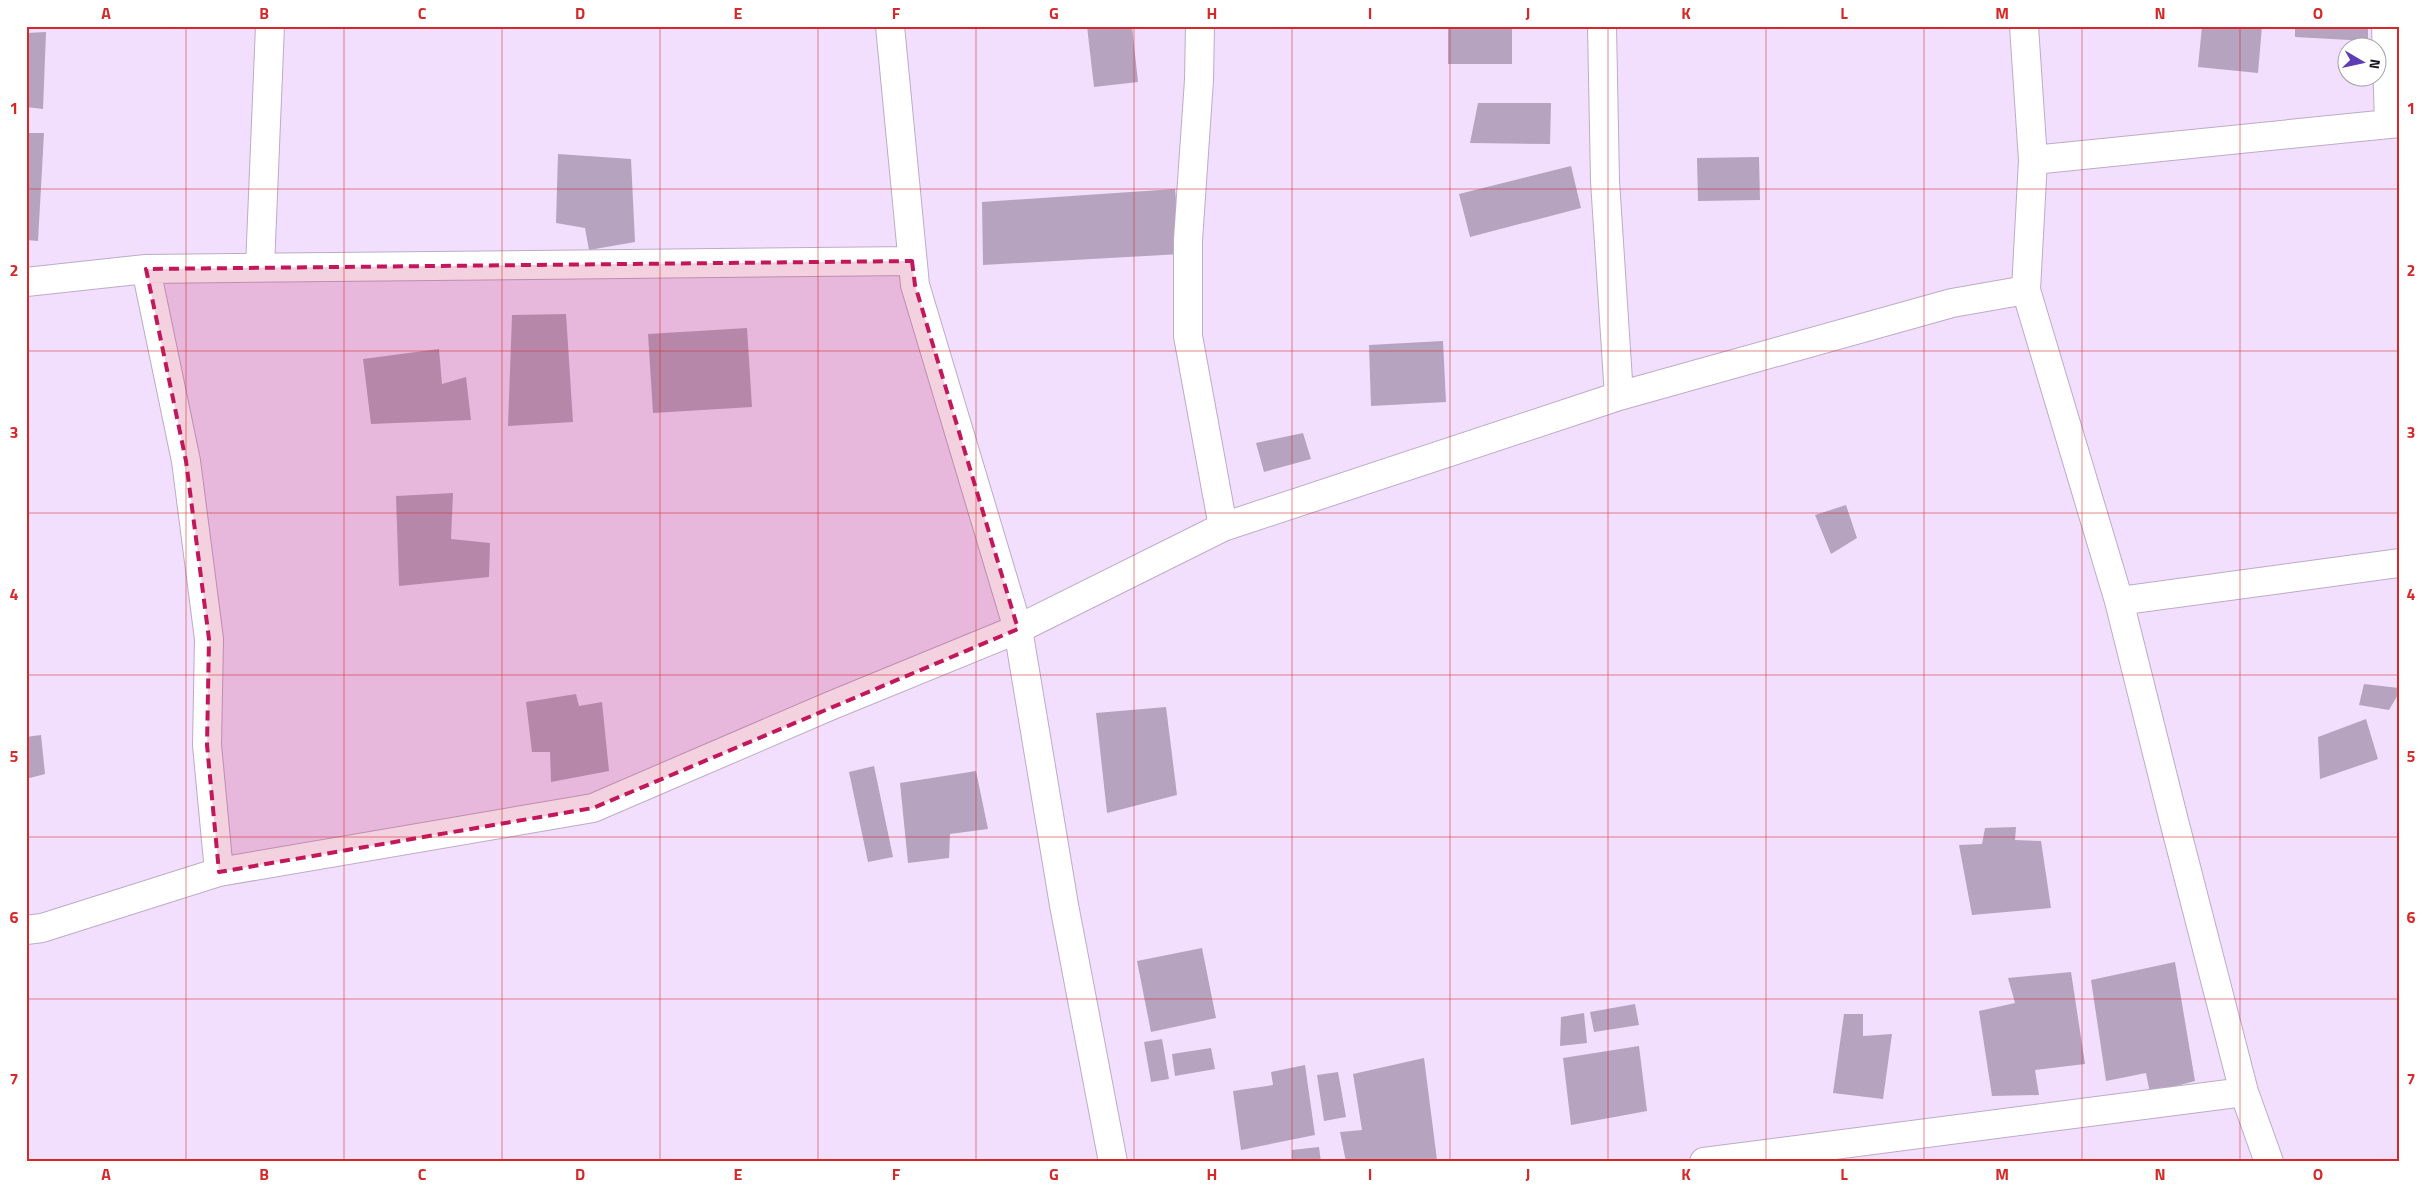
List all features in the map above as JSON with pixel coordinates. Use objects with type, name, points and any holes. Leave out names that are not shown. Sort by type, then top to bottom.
[{"type":"street","points":[[260,267],[270,26]]},
{"type":"street","points":[[890,26],[915,285],[1018,628],[1064,905],[1113,1162]]},
{"type":"street","points":[[1200,26],[1199,80],[1188,240],[1188,336],[1223,527]]},
{"type":"street","points":[[1602,26],[1605,181],[1619,396]]},
{"type":"street","points":[[2024,26],[2033,160],[2026,290],[2119,600],[2244,1092],[2269,1162]]},
{"type":"street","points":[[2033,160],[2394,123],[2386,26]]},
{"type":"street","points":[[26,282],[146,269],[912,261]]},
{"type":"street","points":[[146,269],[186,461],[209,639],[206,746],[219,872]]},
{"type":"street","points":[[26,930],[42,928],[219,872],[593,808],[1018,628],[1223,527],[1619,396],[1952,303],[2026,290]]},
{"type":"street","points":[[2119,600],[2399,563]]},
{"type":"street","points":[[1704,1162],[2244,1092]]},
{"type":"highlighted area","points":[[912,261],[915,285],[1018,629],[593,808],[219,872],[207,745],[209,639],[186,461],[146,269]]},
{"type":"building","points":[[1087,26],[1132,26],[1138,82],[1094,87]]},
{"type":"building","points":[[1448,26],[1512,26],[1512,64],[1448,64]]},
{"type":"building","points":[[2202,26],[2262,26],[2258,73],[2198,67]]},
{"type":"building","points":[[2295,26],[2368,26],[2368,38],[2338,39],[2295,37]]},
{"type":"building","points":[[46,32],[43,109],[26,107],[26,33]]},
{"type":"building","points":[[1478,103],[1551,103],[1550,144],[1470,143]]},
{"type":"building","points":[[26,133],[44,133],[38,241],[26,240]]},
{"type":"building","points":[[558,154],[631,159],[635,242],[589,250],[585,228],[556,223]]},
{"type":"building","points":[[1759,157],[1760,200],[1698,201],[1697,158]]},
{"type":"building","points":[[1571,166],[1581,208],[1470,237],[1459,194]]},
{"type":"building","points":[[1175,189],[1181,254],[983,265],[982,202]]},
{"type":"building","points":[[566,314],[573,422],[508,426],[512,315]]},
{"type":"building","points":[[747,328],[752,407],[653,413],[648,334]]},
{"type":"building","points":[[1443,341],[1446,402],[1371,406],[1369,345]]},
{"type":"building","points":[[439,349],[442,384],[466,377],[471,420],[371,424],[363,359]]},
{"type":"building","points":[[1303,433],[1311,459],[1264,472],[1256,443]]},
{"type":"building","points":[[453,493],[451,539],[490,543],[489,577],[399,586],[396,496]]},
{"type":"building","points":[[1846,505],[1857,538],[1831,554],[1815,515]]},
{"type":"building","points":[[2364,684],[2399,688],[2399,693],[2389,710],[2359,705]]},
{"type":"building","points":[[576,694],[579,706],[602,702],[609,771],[551,782],[550,752],[532,752],[526,702]]},
{"type":"building","points":[[1166,707],[1177,795],[1107,813],[1096,713]]},
{"type":"building","points":[[2366,719],[2378,759],[2320,779],[2318,737]]},
{"type":"building","points":[[41,735],[45,774],[26,779],[26,737]]},
{"type":"building","points":[[874,766],[893,857],[868,862],[849,772]]},
{"type":"building","points":[[976,771],[988,829],[950,834],[949,858],[908,863],[900,783]]},
{"type":"building","points":[[2016,827],[2015,840],[2041,841],[2051,908],[1972,915],[1959,845],[1982,844],[1985,828]]},
{"type":"building","points":[[1202,948],[1216,1018],[1151,1032],[1137,961]]},
{"type":"building","points":[[2175,962],[2195,1081],[2150,1093],[2146,1073],[2106,1081],[2091,980]]},
{"type":"building","points":[[2071,972],[2085,1064],[2035,1070],[2039,1095],[1992,1096],[1979,1011],[2015,1003],[2008,978]]},
{"type":"building","points":[[1635,1004],[1639,1025],[1594,1032],[1590,1012]]},
{"type":"building","points":[[1584,1013],[1587,1043],[1560,1046],[1561,1017]]},
{"type":"building","points":[[1844,1014],[1863,1014],[1863,1036],[1892,1034],[1883,1099],[1833,1093]]},
{"type":"building","points":[[1162,1039],[1169,1079],[1151,1082],[1144,1042]]},
{"type":"building","points":[[1639,1046],[1647,1111],[1571,1125],[1563,1058]]},
{"type":"building","points":[[1211,1048],[1215,1069],[1175,1076],[1172,1054]]},
{"type":"building","points":[[1424,1058],[1437,1160],[1428,1162],[1346,1162],[1340,1132],[1362,1130],[1353,1074]]},
{"type":"building","points":[[1305,1065],[1315,1135],[1241,1150],[1233,1091],[1273,1085],[1271,1072]]},
{"type":"building","points":[[1338,1072],[1346,1117],[1324,1121],[1317,1075]]},
{"type":"building","points":[[1319,1147],[1321,1162],[1292,1162],[1292,1150]]}]
